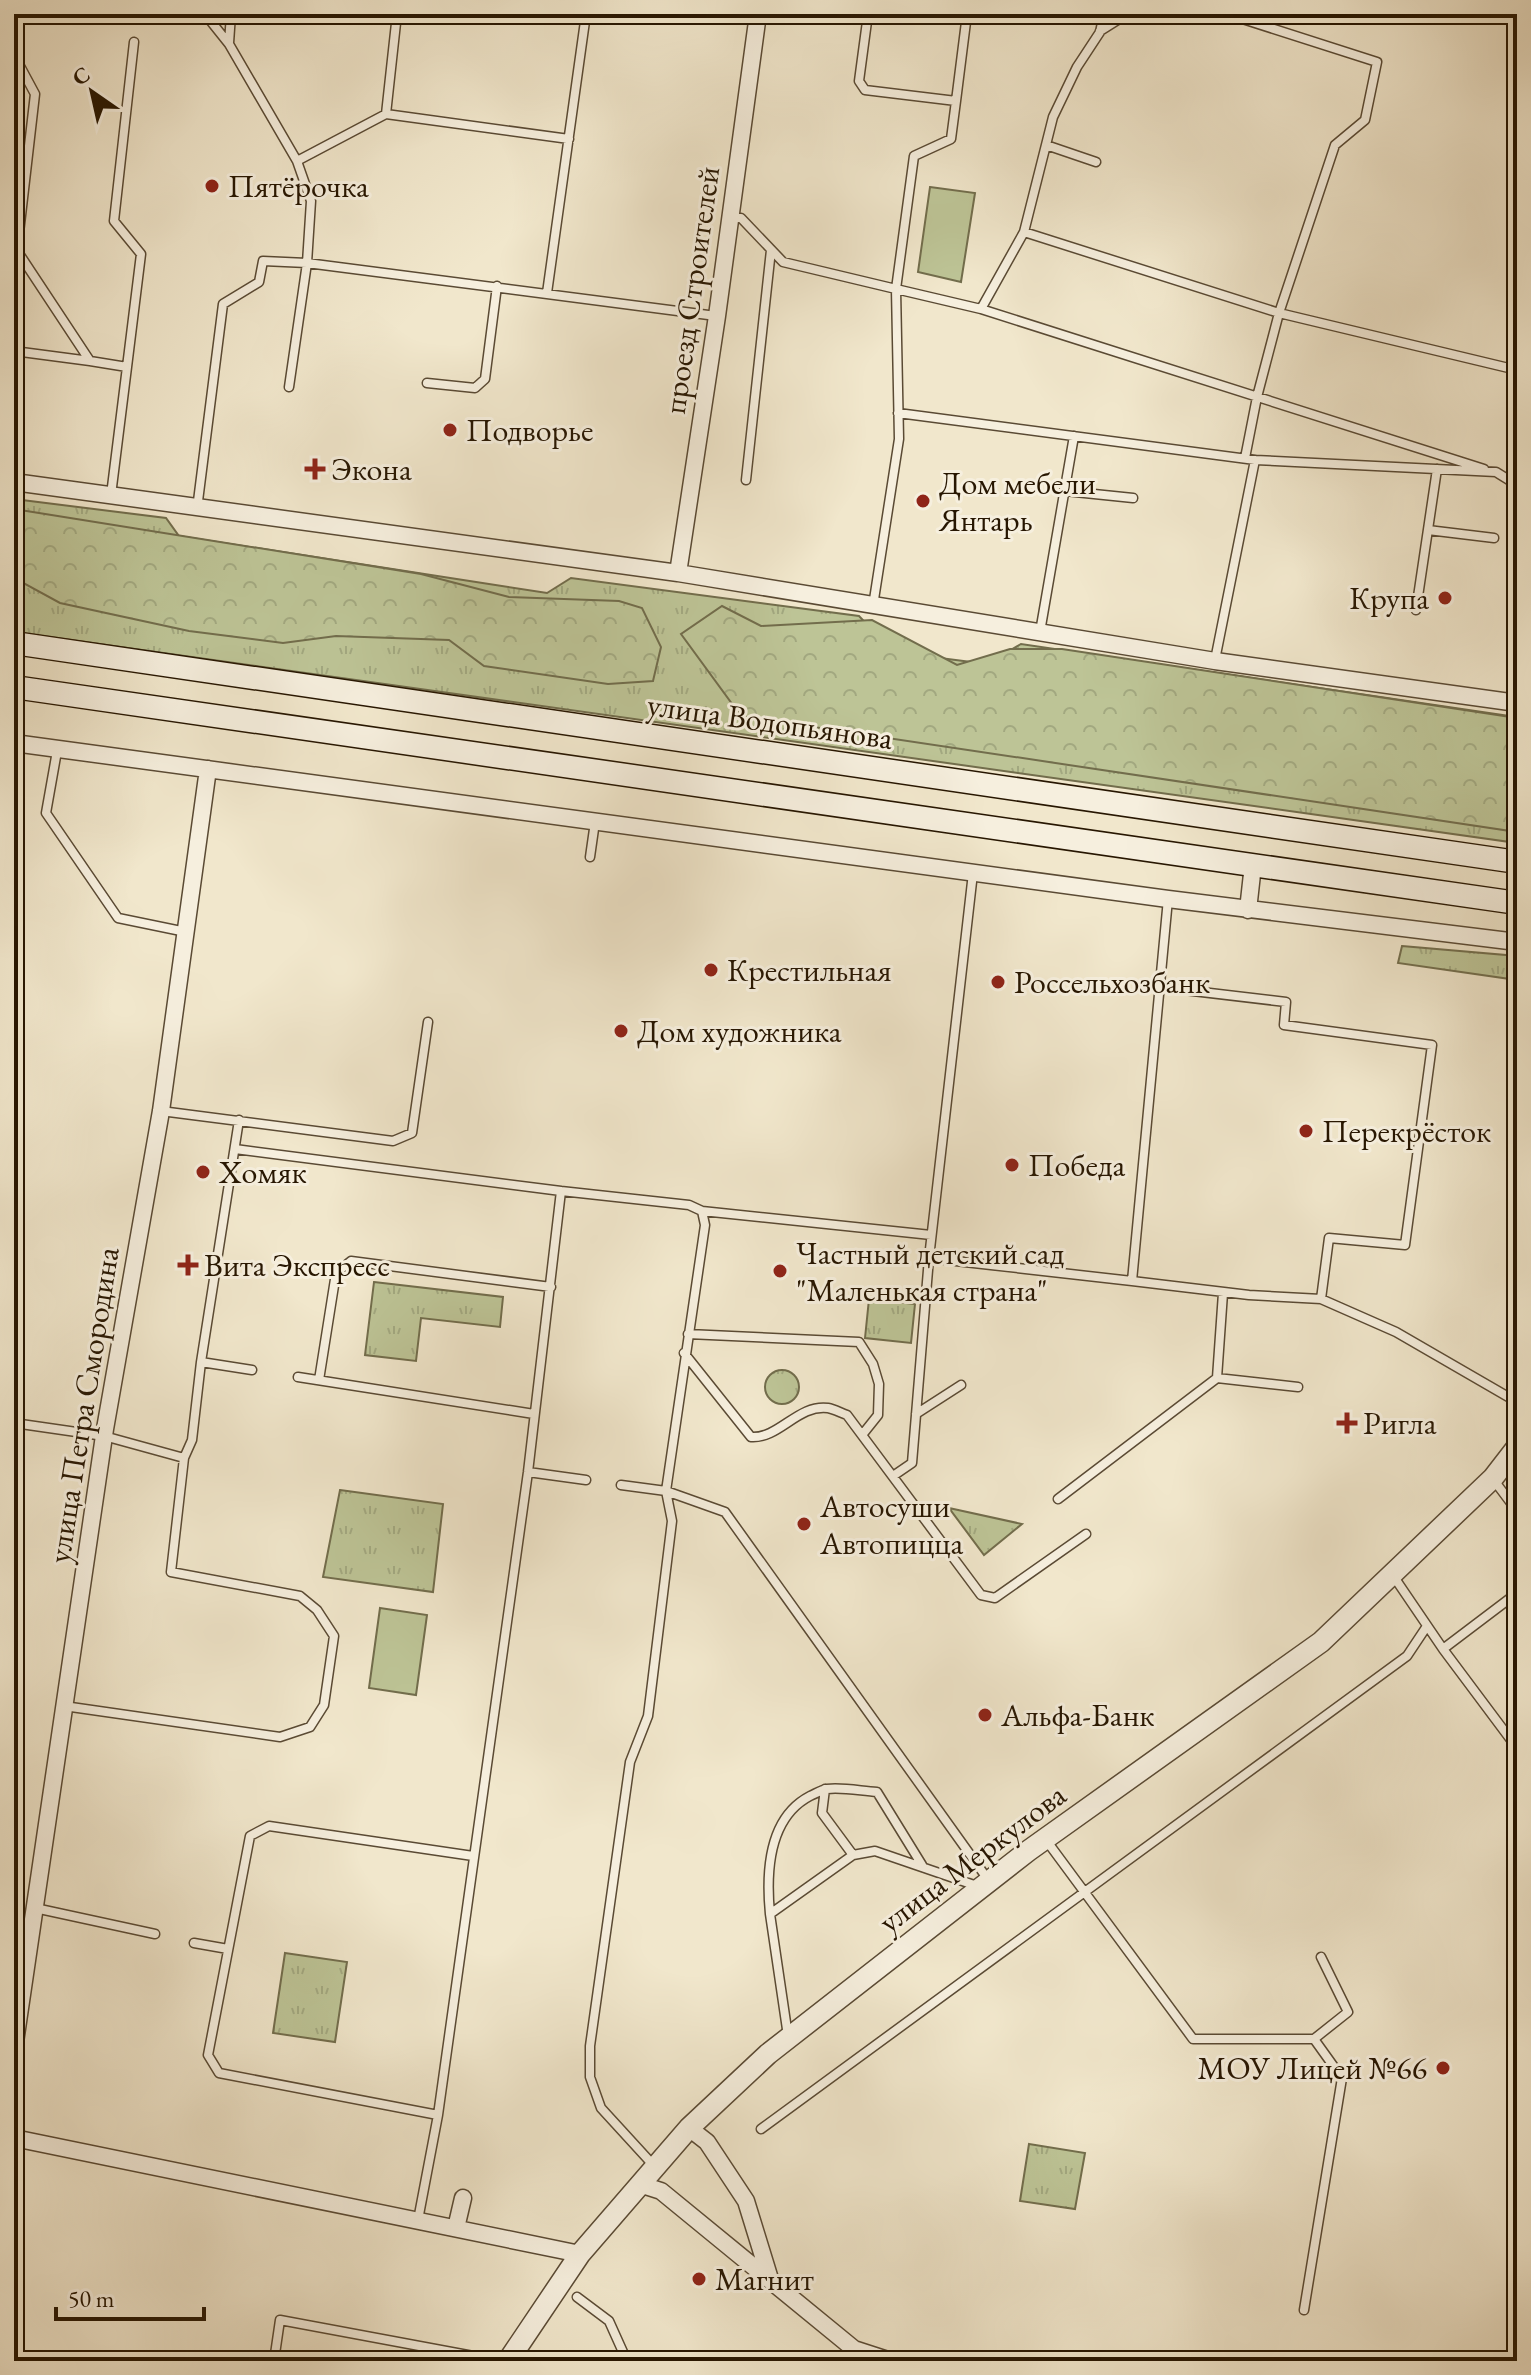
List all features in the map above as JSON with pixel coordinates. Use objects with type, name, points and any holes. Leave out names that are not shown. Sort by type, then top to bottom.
[{"type":"main road","name":"улица Водопьянова","points":[[14,643],[1517,862]]},
{"type":"main road","points":[[14,687],[1517,903]]},
{"type":"street","name":"проезд Строителей","points":[[678,573],[758,14]]},
{"type":"street","points":[[14,482],[678,573],[1215,661],[1517,703]]},
{"type":"street","points":[[14,743],[1248,910],[1517,942]]},
{"type":"street","name":"улица Петра Смородина","points":[[14,2049],[19,1983],[35,1908],[104,1436],[161,1111],[208,769]]},
{"type":"street","points":[[1248,910],[1253,865]]},
{"type":"street","name":"улица Меркулова","points":[[508,2361],[580,2254],[639,2184],[689,2128],[788,2037],[1045,1839],[1321,1642],[1493,1478],[1517,1447]]},
{"type":"street","points":[[689,2128],[707,2142],[746,2201],[771,2280]]},
{"type":"street","points":[[14,2138],[580,2254]]},
{"type":"street","points":[[639,2184],[661,2191],[854,2349],[891,2361]]},
{"type":"street","points":[[456,2228],[463,2198]]},
{"type":"lane","points":[[16,14],[14,55],[35,94],[16,248],[90,361]]},
{"type":"lane","points":[[205,14],[229,44],[297,161],[311,201],[307,263],[289,387]]},
{"type":"lane","points":[[229,44],[231,14]]},
{"type":"lane","points":[[386,114],[397,14]]},
{"type":"lane","points":[[547,293],[586,14]]},
{"type":"lane","points":[[868,14],[859,81],[865,90],[956,101]]},
{"type":"lane","points":[[872,606],[899,439],[896,289],[914,156],[951,139],[967,14]]},
{"type":"lane","points":[[981,309],[1024,232],[1053,117],[1077,67],[1100,32],[1104,14]]},
{"type":"lane","points":[[1100,32],[1127,14]]},
{"type":"lane","points":[[1227,14],[1377,62],[1365,120],[1335,145],[1279,313],[1245,458]]},
{"type":"lane","points":[[111,496],[141,254],[114,221],[134,42]]},
{"type":"lane","points":[[297,161],[386,114],[569,139]]},
{"type":"lane","points":[[1046,145],[1096,162]]},
{"type":"lane","points":[[730,218],[741,218],[783,262],[981,309],[1496,472],[1517,485]]},
{"type":"lane","points":[[1024,232],[1279,313],[1517,370]]},
{"type":"lane","points":[[746,480],[771,250]]},
{"type":"lane","points":[[197,509],[223,304],[259,282],[263,261],[307,263],[497,286],[717,316]]},
{"type":"lane","points":[[427,383],[475,388],[485,379],[497,286]]},
{"type":"lane","points":[[14,351],[127,367]]},
{"type":"lane","points":[[898,413],[1255,460],[1496,472]]},
{"type":"lane","points":[[1040,633],[1074,436]]},
{"type":"lane","points":[[1215,661],[1255,460]]},
{"type":"lane","points":[[1416,610],[1437,469]]},
{"type":"lane","points":[[1065,491],[1133,498]]},
{"type":"lane","points":[[1428,530],[1494,538]]},
{"type":"lane","points":[[57,751],[46,813],[118,918],[187,933]]},
{"type":"lane","points":[[590,857],[595,821]]},
{"type":"lane","points":[[893,1476],[912,1463],[931,1235],[973,873]]},
{"type":"lane","points":[[1132,1281],[1168,899]]},
{"type":"lane","points":[[1159,987],[1286,1002],[1284,1025],[1432,1045],[1405,1245],[1329,1238],[1321,1299]]},
{"type":"lane","points":[[161,1111],[393,1141],[412,1133],[428,1022]]},
{"type":"lane","points":[[64,1706],[280,1737],[310,1727],[324,1705],[334,1636],[317,1610],[300,1596],[171,1572],[184,1458],[192,1440],[201,1362],[239,1120]]},
{"type":"lane","points":[[235,1149],[689,1205],[702,1211],[931,1235]]},
{"type":"lane","points":[[418,2221],[438,2115],[528,1472],[561,1191]]},
{"type":"lane","points":[[655,2167],[601,2108],[590,2077],[590,2046],[630,1762],[648,1716],[672,1521],[666,1491],[705,1225],[702,1211]]},
{"type":"lane","points":[[929,1258],[1223,1293],[1321,1299],[1396,1332],[1517,1402]]},
{"type":"lane","points":[[319,1380],[336,1273],[351,1261],[551,1287]]},
{"type":"lane","points":[[1217,1378],[1223,1293]]},
{"type":"lane","points":[[688,1334],[859,1342],[873,1364],[879,1384],[878,1415],[862,1435]]},
{"type":"lane","points":[[684,1353],[751,1437],[761,1438],[808,1410],[828,1408],[847,1415],[981,1595],[995,1598],[1086,1534]]},
{"type":"lane","points":[[201,1362],[252,1370]]},
{"type":"lane","points":[[298,1377],[534,1414]]},
{"type":"lane","points":[[1058,1499],[1217,1378],[1298,1387]]},
{"type":"lane","points":[[916,1414],[961,1385]]},
{"type":"lane","points":[[14,1423],[104,1436],[184,1458]]},
{"type":"lane","points":[[528,1472],[586,1480]]},
{"type":"lane","points":[[1493,1478],[1517,1511]]},
{"type":"lane","points":[[621,1485],[666,1491],[725,1512],[985,1884]]},
{"type":"lane","points":[[1392,1574],[1517,1748]]},
{"type":"lane","points":[[1443,1649],[1517,1593]]},
{"type":"lane","points":[[761,2129],[1407,1656],[1427,1626]]},
{"type":"lane","points":[[788,2037],[768,1886],[773,1846],[785,1819],[797,1803],[825,1789],[877,1792],[922,1865]]},
{"type":"lane","points":[[825,1789],[822,1813],[853,1855]]},
{"type":"lane","points":[[438,2115],[219,2073],[208,2055],[250,1836],[269,1826],[473,1856]]},
{"type":"lane","points":[[1045,1839],[1193,2039],[1314,2039],[1348,2012],[1321,1957]]},
{"type":"lane","points":[[770,1914],[853,1855],[875,1851],[985,1884]]},
{"type":"lane","points":[[35,1908],[155,1934]]},
{"type":"lane","points":[[194,1943],[228,1949]]},
{"type":"lane","points":[[1304,2310],[1342,2078],[1314,2039]]},
{"type":"lane","points":[[577,2297],[609,2321],[627,2361]]},
{"type":"lane","points":[[274,2361],[280,2320],[500,2361]]},
{"type":"green space","points":[[930,187],[975,193],[961,282],[918,272]]},
{"type":"green space","points":[[14,499],[166,518],[179,536],[547,593],[571,578],[859,616],[893,652],[987,664],[1021,644],[1517,717],[1517,843],[14,632]]},
{"type":"green space","points":[[14,509],[421,574],[509,597],[619,601],[642,608],[661,647],[653,681],[608,684],[484,666],[449,640],[336,636],[283,643],[189,631],[60,603],[14,578]]},
{"type":"green space","points":[[722,606],[761,626],[872,620],[957,665],[1010,649],[1062,649],[1517,718],[1517,832],[741,716],[681,634]]},
{"type":"green space","points":[[1402,946],[1517,956],[1517,980],[1398,963]]},
{"type":"green space","points":[[374,1282],[503,1297],[500,1327],[421,1318],[416,1361],[365,1355]]},
{"type":"green space","points":[[869,1299],[915,1304],[911,1343],[865,1338]]},
{"type":"green space","points":[[782,1370],[794,1375],[799,1387],[794,1399],[782,1404],[770,1399],[765,1387],[770,1375]]},
{"type":"green space","points":[[340,1490],[443,1504],[433,1592],[323,1577]]},
{"type":"green space","points":[[949,1508],[1022,1524],[984,1555]]},
{"type":"green space","points":[[380,1608],[427,1615],[416,1695],[369,1688]]},
{"type":"green space","points":[[285,1953],[347,1962],[335,2042],[273,2033]]},
{"type":"green space","points":[[1517,1986],[1517,2084],[1511,2073],[1507,2049]]},
{"type":"green space","points":[[1029,2144],[1085,2153],[1075,2209],[1020,2201]]},
{"type":"place","name":"Пятёрочка","points":[[212,186]]},
{"type":"place","name":"Подворье","points":[[450,430]]},
{"type":"place","name":"Экона","points":[[315,469]]},
{"type":"place","name":"Дом мебели Янтарь","points":[[923,501]]},
{"type":"place","name":"Крупа","points":[[1445,598]]},
{"type":"place","name":"Крестильная","points":[[711,970]]},
{"type":"place","name":"Россельхозбанк","points":[[998,982]]},
{"type":"place","name":"Дом художника","points":[[621,1031]]},
{"type":"place","name":"Перекрёсток","points":[[1306,1131]]},
{"type":"place","name":"Победа","points":[[1012,1165]]},
{"type":"place","name":"Хомяк","points":[[203,1172]]},
{"type":"place","name":"Вита Экспресс","points":[[188,1265]]},
{"type":"place","name":"Частный детский сад \"Маленькая страна\"","points":[[780,1271]]},
{"type":"place","name":"Ригла","points":[[1347,1423]]},
{"type":"place","name":"Автосуши Автопицца","points":[[804,1524]]},
{"type":"place","name":"Альфа-Банк","points":[[985,1715]]},
{"type":"place","name":"МОУ Лицей №66","points":[[1443,2068]]},
{"type":"place","name":"Магнит","points":[[699,2279]]}]
